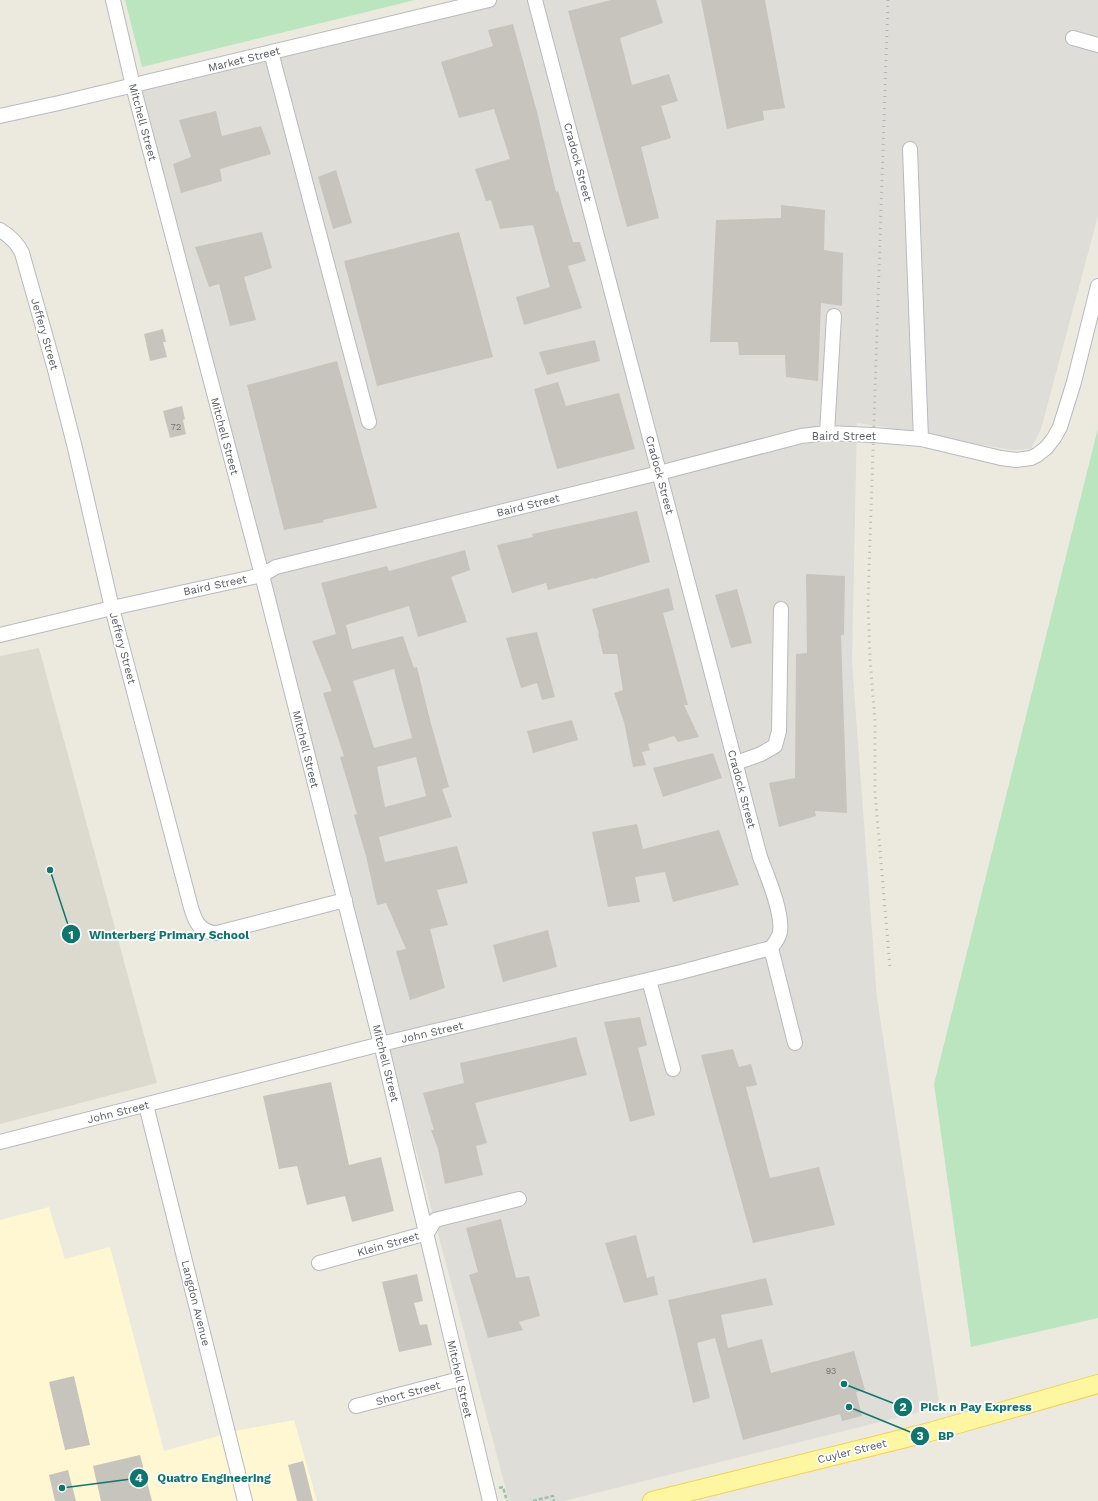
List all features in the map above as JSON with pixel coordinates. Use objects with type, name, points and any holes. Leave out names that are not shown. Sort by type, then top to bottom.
[{"type":"main road","name":"Cuyler Street","points":[[652,1501],[693,1496],[978,1420],[1098,1384]]},
{"type":"street","name":"Mitchell Street","points":[[113,0],[133,86],[262,574],[345,900],[427,1233],[460,1379],[490,1501]]},
{"type":"street","name":"Market Street","points":[[0,116],[133,86],[489,0]]},
{"type":"street","name":"Cradock Street","points":[[535,0],[760,857],[772,889],[780,922],[780,931],[776,942],[771,948]]},
{"type":"street","points":[[1073,38],[1098,44]]},
{"type":"street","points":[[271,52],[369,422]]},
{"type":"street","points":[[910,149],[921,440]]},
{"type":"street","name":"Jeffery Street","points":[[0,230],[13,240],[22,252],[75,448],[112,608],[187,893],[198,925],[208,932],[217,933],[345,900]]},
{"type":"street","name":"Baird Street","points":[[0,635],[262,574],[276,567],[659,473],[780,440],[801,436],[827,433],[873,435],[921,440],[1016,460],[1037,455],[1046,448],[1054,438],[1065,413],[1098,286]]},
{"type":"street","points":[[827,433],[834,316]]},
{"type":"street","points":[[736,763],[761,754],[775,746],[779,731],[781,608]]},
{"type":"street","points":[[771,948],[795,1043]]},
{"type":"street","name":"John Street","points":[[0,1142],[146,1106],[381,1044],[649,980],[771,948]]},
{"type":"street","points":[[649,980],[673,1069]]},
{"type":"street","name":"Langdon Avenue","points":[[146,1106],[245,1501]]},
{"type":"street","name":"Klein Street","points":[[319,1263],[427,1233],[435,1220],[519,1199]]},
{"type":"street","name":"Short Street","points":[[356,1406],[460,1379]]},
{"type":"path","points":[[533,1501],[553,1496],[554,1501]]},
{"type":"shaded area","points":[[489,0],[1098,0],[1098,216],[1041,429],[1031,449],[1011,450],[857,423],[852,662],[877,998],[940,1407],[564,1501],[509,1501],[133,86]]},
{"type":"shaded area","points":[[39,648],[157,1083],[0,1124],[0,656]]},
{"type":"shaded area","points":[[49,1207],[65,1259],[110,1247],[164,1451],[240,1430],[294,1420],[317,1501],[0,1501],[0,1220]]},
{"type":"green space","points":[[125,0],[415,0],[142,67]]},
{"type":"green space","points":[[1098,428],[1098,1318],[971,1347],[934,1084]]},
{"type":"building","points":[[611,0],[656,0],[663,23],[620,38],[632,85],[669,74],[678,101],[661,106],[671,138],[641,147],[659,218],[627,227],[568,11]]},
{"type":"building","points":[[701,0],[765,0],[785,108],[763,111],[764,120],[727,129]]},
{"type":"building","points":[[513,24],[537,112],[556,192],[558,191],[573,242],[580,242],[586,261],[568,266],[582,308],[524,325],[516,297],[550,287],[533,225],[500,229],[491,200],[486,201],[475,169],[510,159],[494,109],[459,118],[441,62],[493,46],[488,30]]},
{"type":"building","points":[[216,111],[222,136],[261,126],[271,154],[220,169],[222,181],[181,193],[173,164],[191,157],[179,120]]},
{"type":"building","points":[[336,170],[352,223],[333,229],[318,177]]},
{"type":"building","points":[[781,205],[825,210],[824,250],[843,253],[842,306],[821,303],[818,381],[786,377],[785,355],[739,355],[738,342],[710,342],[716,220],[781,218]]},
{"type":"building","points":[[262,232],[272,268],[244,277],[256,320],[230,326],[219,284],[209,287],[195,247]]},
{"type":"building","points":[[459,232],[493,357],[377,386],[344,261]]},
{"type":"building","points":[[163,329],[166,342],[163,342],[167,357],[150,361],[144,334]]},
{"type":"building","points":[[595,340],[600,361],[547,375],[539,352]]},
{"type":"building","points":[[337,361],[377,508],[323,520],[324,522],[284,530],[247,385]]},
{"type":"building","points":[[558,382],[566,406],[619,393],[635,449],[557,469],[534,389]]},
{"type":"building","points":[[182,406],[186,434],[170,438],[163,411]]},
{"type":"building","points":[[637,511],[650,562],[594,579],[548,590],[546,583],[512,593],[497,545],[533,537],[532,534]]},
{"type":"building","points":[[465,550],[470,570],[451,577],[467,622],[418,637],[409,606],[346,625],[352,649],[403,636],[414,668],[417,667],[449,787],[442,789],[452,817],[379,837],[385,862],[457,846],[468,883],[437,890],[448,925],[430,929],[445,988],[410,1000],[396,951],[406,949],[386,903],[377,905],[366,856],[354,815],[357,814],[340,757],[344,756],[323,693],[332,691],[312,641],[336,634],[321,583],[387,566],[389,571]],"holes":[[[394,669],[412,738],[374,748],[353,681]],[[416,757],[426,796],[385,807],[377,767]]]},
{"type":"building","points":[[806,574],[845,576],[844,635],[841,635],[847,813],[815,811],[816,816],[779,827],[769,783],[795,778],[796,654],[807,653]]},
{"type":"building","points":[[669,588],[674,610],[663,613],[688,705],[684,705],[699,737],[678,742],[674,736],[648,744],[650,750],[642,752],[646,765],[633,767],[624,722],[614,693],[623,690],[617,654],[603,654],[592,609]]},
{"type":"building","points":[[737,589],[752,643],[731,648],[715,595]]},
{"type":"building","points":[[537,632],[555,697],[542,700],[537,683],[521,688],[506,638]]},
{"type":"building","points":[[572,720],[578,740],[533,753],[527,731]]},
{"type":"building","points":[[713,753],[722,778],[663,797],[653,768]]},
{"type":"building","points":[[637,824],[643,849],[719,830],[739,885],[673,902],[665,872],[635,877],[640,902],[608,907],[592,832]]},
{"type":"building","points":[[548,930],[557,967],[503,982],[493,945]]},
{"type":"building","points":[[640,1017],[647,1045],[638,1048],[655,1115],[630,1122],[604,1022]]},
{"type":"building","points":[[576,1037],[587,1075],[475,1103],[487,1143],[476,1146],[483,1175],[445,1184],[438,1149],[431,1130],[434,1130],[423,1093],[464,1083],[460,1063]]},
{"type":"building","points":[[733,1049],[739,1067],[751,1064],[757,1085],[746,1087],[770,1178],[819,1167],[835,1225],[753,1243],[701,1055]]},
{"type":"building","points":[[331,1082],[349,1165],[381,1157],[394,1211],[352,1222],[345,1196],[307,1205],[297,1166],[279,1169],[263,1096]]},
{"type":"building","points":[[501,1219],[516,1278],[529,1276],[540,1316],[519,1322],[523,1330],[488,1338],[469,1275],[478,1272],[466,1228]]},
{"type":"building","points":[[636,1235],[647,1278],[654,1276],[658,1295],[624,1303],[605,1243]]},
{"type":"building","points":[[417,1274],[423,1301],[414,1303],[420,1325],[427,1324],[432,1345],[399,1352],[382,1282]]},
{"type":"building","points":[[766,1278],[773,1305],[721,1315],[728,1348],[762,1339],[771,1373],[854,1351],[865,1390],[856,1392],[862,1416],[842,1421],[840,1414],[743,1440],[715,1338],[697,1343],[710,1398],[693,1403],[668,1300]]},
{"type":"building","points":[[74,1376],[90,1445],[65,1450],[49,1382]]},
{"type":"building","points":[[140,1455],[152,1501],[101,1501],[93,1466]]},
{"type":"building","points":[[303,1461],[313,1501],[297,1501],[288,1465]]},
{"type":"building","points":[[68,1470],[76,1501],[55,1501],[49,1475]]},
{"type":"railway","points":[[888,0],[868,601],[870,659],[875,721],[875,792],[890,968]]},
{"type":"place","name":"Winterberg Primary School","points":[[50,870]]},
{"type":"place","name":"Pick n Pay Express","points":[[844,1384]]},
{"type":"place","name":"BP","points":[[849,1407]]},
{"type":"place","name":"Quatro Engineering","points":[[62,1488]]}]
